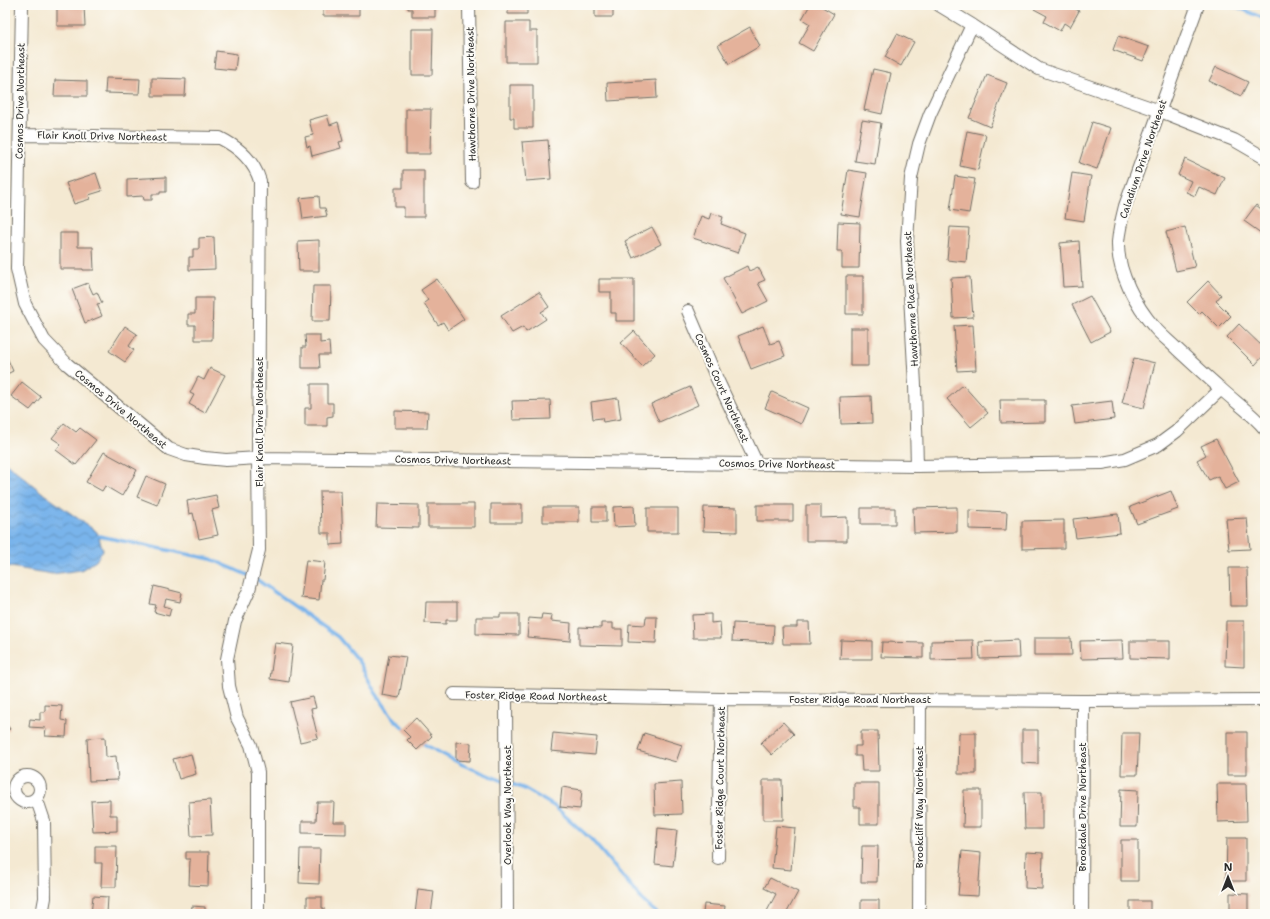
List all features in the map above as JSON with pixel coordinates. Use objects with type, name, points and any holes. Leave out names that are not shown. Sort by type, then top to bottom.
[{"type":"street","name":"Cosmos Drive Northeast","points":[[22,5],[17,269],[25,304],[44,340],[67,364],[169,449],[186,456],[226,460],[258,458],[917,466],[1102,463],[1125,459],[1158,445],[1177,431],[1221,389]]},
{"type":"street","name":"Hawthorne Drive Northeast","points":[[469,5],[472,182]]},
{"type":"street","points":[[939,5],[972,25],[1038,70],[1160,112],[1234,140],[1265,158]]},
{"type":"street","name":"Caladium Drive Northeast","points":[[1198,5],[1125,206],[1120,226],[1118,243],[1119,256],[1131,292],[1155,328],[1221,389],[1254,416],[1265,429]]},
{"type":"street","name":"Hawthorne Place Northeast","points":[[917,466],[915,385],[907,241],[911,178],[919,144],[930,114],[972,25]]},
{"type":"street","name":"Flair Knoll Drive Northeast","points":[[20,135],[220,138],[231,144],[250,161],[257,171],[260,181],[258,458],[259,550],[248,590],[235,621],[227,659],[230,693],[237,718],[251,745],[258,772],[258,914]]},
{"type":"street","name":"Cosmos Court Northeast","points":[[688,311],[756,464]]},
{"type":"street","name":"Foster Ridge Road Northeast","points":[[454,694],[721,699],[1083,701],[1265,700]]},
{"type":"street","name":"Overlook Way Northeast","points":[[506,696],[507,914]]},
{"type":"street","name":"Foster Ridge Court Northeast","points":[[718,858],[721,699]]},
{"type":"street","name":"Brookcliff Way Northeast","points":[[919,914],[920,700]]},
{"type":"street","name":"Brookdale Drive Northeast","points":[[1082,914],[1083,701]]},
{"type":"street","points":[[34,800],[39,806],[44,821],[45,898],[42,914]]},
{"type":"water","points":[[5,462],[45,495],[97,532],[103,550],[96,561],[81,570],[52,574],[5,566]]},
{"type":"building","points":[[57,5],[84,5],[85,26],[57,26]]},
{"type":"building","points":[[323,5],[359,5],[359,16],[323,16]]},
{"type":"building","points":[[408,5],[435,5],[435,17],[412,17],[412,9],[408,9]]},
{"type":"building","points":[[508,5],[527,5],[527,14],[508,14]]},
{"type":"building","points":[[595,5],[613,5],[613,17],[595,17]]},
{"type":"building","points":[[810,5],[819,5],[834,14],[813,51],[799,43],[810,24],[802,19]]},
{"type":"building","points":[[1036,5],[1073,5],[1072,7],[1079,11],[1070,27],[1064,23],[1060,31],[1044,22],[1047,16],[1034,9]]},
{"type":"building","points":[[506,22],[529,22],[529,31],[537,31],[537,62],[506,62]]},
{"type":"building","points":[[750,27],[760,46],[729,64],[718,45]]},
{"type":"building","points":[[412,29],[433,29],[432,75],[412,75]]},
{"type":"building","points":[[897,34],[914,42],[901,66],[885,57]]},
{"type":"building","points":[[1118,36],[1149,47],[1143,61],[1113,50]]},
{"type":"building","points":[[216,51],[237,54],[235,70],[214,68]]},
{"type":"building","points":[[1216,67],[1248,82],[1241,96],[1209,81]]},
{"type":"building","points":[[873,69],[891,73],[882,114],[864,110]]},
{"type":"building","points":[[987,75],[1007,83],[990,127],[969,118]]},
{"type":"building","points":[[106,78],[140,79],[139,94],[105,93]]},
{"type":"building","points":[[152,78],[186,79],[185,96],[152,96]]},
{"type":"building","points":[[55,80],[87,81],[87,96],[54,96]]},
{"type":"building","points":[[656,80],[657,98],[608,101],[607,83]]},
{"type":"building","points":[[510,85],[533,85],[533,128],[514,128],[514,118],[510,118]]},
{"type":"building","points":[[406,109],[431,109],[430,154],[406,154]]},
{"type":"building","points":[[327,115],[330,125],[338,122],[343,141],[339,142],[341,148],[312,156],[310,146],[307,147],[305,137],[313,135],[309,120]]},
{"type":"building","points":[[862,120],[881,123],[875,164],[855,161]]},
{"type":"building","points":[[1092,122],[1111,128],[1097,169],[1079,163]]},
{"type":"building","points":[[967,131],[986,135],[978,170],[960,166]]},
{"type":"building","points":[[548,140],[551,179],[526,181],[522,142]]},
{"type":"building","points":[[1185,159],[1225,178],[1217,195],[1199,187],[1195,196],[1186,192],[1191,181],[1178,175]]},
{"type":"building","points":[[403,170],[424,170],[424,217],[404,217],[404,207],[395,207],[395,188],[403,188]]},
{"type":"building","points":[[848,170],[867,173],[860,217],[841,214]]},
{"type":"building","points":[[96,173],[102,191],[89,195],[90,199],[74,204],[66,183]]},
{"type":"building","points":[[1072,173],[1091,176],[1084,221],[1065,218]]},
{"type":"building","points":[[955,176],[975,179],[969,213],[950,210]]},
{"type":"building","points":[[166,177],[166,192],[152,194],[152,200],[144,200],[143,196],[127,197],[127,179]]},
{"type":"building","points":[[319,196],[320,208],[325,208],[327,216],[303,219],[300,198]]},
{"type":"building","points":[[1256,205],[1265,212],[1265,236],[1244,221]]},
{"type":"building","points":[[711,213],[723,217],[721,224],[745,233],[738,253],[693,238],[701,216],[709,219]]},
{"type":"building","points":[[838,222],[860,223],[859,268],[842,268],[842,251],[837,251]]},
{"type":"building","points":[[652,227],[661,244],[633,258],[625,241]]},
{"type":"building","points":[[950,227],[969,228],[966,262],[947,260]]},
{"type":"building","points":[[1185,227],[1195,267],[1176,271],[1166,232]]},
{"type":"building","points":[[60,233],[78,233],[78,247],[93,247],[94,270],[60,269]]},
{"type":"building","points":[[214,237],[215,269],[189,270],[189,257],[193,257],[193,249],[199,249],[199,238]]},
{"type":"building","points":[[319,240],[319,271],[299,271],[298,241]]},
{"type":"building","points":[[1079,241],[1082,286],[1063,287],[1060,243]]},
{"type":"building","points":[[747,266],[749,271],[758,267],[765,280],[758,283],[768,301],[742,314],[723,278]]},
{"type":"building","points":[[846,276],[863,276],[863,314],[846,314]]},
{"type":"building","points":[[970,277],[973,317],[953,318],[951,278]]},
{"type":"building","points":[[437,279],[464,319],[448,330],[443,322],[438,325],[424,303],[428,300],[421,290]]},
{"type":"building","points":[[599,279],[634,279],[634,321],[616,321],[616,313],[611,313],[611,292],[599,292]]},
{"type":"building","points":[[1208,281],[1221,295],[1216,301],[1231,316],[1219,328],[1202,311],[1199,314],[1187,302]]},
{"type":"building","points":[[88,283],[93,294],[97,292],[102,303],[97,304],[102,316],[85,323],[72,289]]},
{"type":"building","points":[[313,286],[331,286],[330,321],[312,321]]},
{"type":"building","points":[[539,292],[549,307],[541,312],[546,319],[526,332],[523,327],[512,333],[501,316]]},
{"type":"building","points":[[1090,296],[1110,332],[1091,342],[1072,305]]},
{"type":"building","points":[[195,298],[213,298],[212,340],[195,340],[195,325],[188,325],[188,314],[195,314]]},
{"type":"building","points":[[1239,324],[1265,349],[1265,354],[1255,365],[1227,337]]},
{"type":"building","points":[[973,325],[976,370],[957,371],[954,326]]},
{"type":"building","points":[[125,326],[137,334],[129,346],[134,350],[125,362],[109,351]]},
{"type":"building","points":[[763,326],[770,344],[779,341],[785,356],[751,369],[738,336]]},
{"type":"building","points":[[850,328],[868,328],[868,366],[850,366]]},
{"type":"building","points":[[634,331],[655,354],[642,366],[621,343]]},
{"type":"building","points":[[305,335],[320,335],[320,343],[329,342],[330,355],[319,355],[320,368],[302,368],[302,347],[306,347]]},
{"type":"building","points":[[5,353],[13,371],[5,375]]},
{"type":"building","points":[[1134,358],[1155,363],[1144,408],[1122,403]]},
{"type":"building","points":[[210,368],[225,375],[205,413],[189,404],[194,395],[190,393],[198,377],[204,380]]},
{"type":"building","points":[[22,382],[41,397],[30,410],[11,396]]},
{"type":"building","points":[[311,384],[327,384],[327,403],[333,403],[333,416],[327,417],[327,426],[305,426],[305,408],[311,408]]},
{"type":"building","points":[[963,385],[988,413],[971,427],[947,399]]},
{"type":"building","points":[[690,387],[698,405],[659,422],[651,404]]},
{"type":"building","points":[[772,392],[808,408],[801,424],[765,408]]},
{"type":"building","points":[[871,396],[872,423],[841,424],[840,397]]},
{"type":"building","points":[[618,398],[621,419],[603,422],[602,418],[593,419],[591,402]]},
{"type":"building","points":[[550,400],[551,419],[513,420],[512,401]]},
{"type":"building","points":[[1000,400],[1045,400],[1045,422],[1001,423]]},
{"type":"building","points":[[1112,401],[1114,419],[1075,424],[1072,406]]},
{"type":"building","points":[[395,411],[428,412],[427,428],[395,428]]},
{"type":"building","points":[[64,423],[76,432],[80,428],[96,440],[76,465],[56,450],[61,444],[52,438]]},
{"type":"building","points":[[1216,439],[1239,482],[1225,489],[1218,476],[1209,480],[1197,460],[1206,455],[1201,446]]},
{"type":"building","points":[[104,452],[137,470],[122,496],[105,486],[102,491],[86,482]]},
{"type":"building","points":[[146,476],[165,484],[157,505],[137,497]]},
{"type":"building","points":[[320,491],[341,491],[343,544],[330,545],[330,533],[321,533]]},
{"type":"building","points":[[1171,491],[1178,509],[1137,524],[1130,507]]},
{"type":"building","points":[[216,495],[219,508],[212,510],[218,535],[199,539],[193,513],[189,514],[187,501]]},
{"type":"building","points":[[377,504],[419,505],[419,528],[376,527]]},
{"type":"building","points":[[428,504],[474,504],[474,527],[428,527]]},
{"type":"building","points":[[491,504],[522,504],[522,523],[491,523]]},
{"type":"building","points":[[757,505],[793,505],[793,521],[757,521]]},
{"type":"building","points":[[806,505],[821,505],[821,518],[847,517],[847,541],[806,541]]},
{"type":"building","points":[[634,506],[635,526],[614,527],[613,507]]},
{"type":"building","points":[[543,507],[579,507],[579,522],[543,522]]},
{"type":"building","points":[[592,507],[606,507],[606,522],[592,522]]},
{"type":"building","points":[[704,507],[737,508],[737,532],[703,531]]},
{"type":"building","points":[[957,507],[957,532],[914,533],[913,508]]},
{"type":"building","points":[[647,508],[678,508],[678,532],[647,532]]},
{"type":"building","points":[[861,508],[895,508],[895,524],[861,524]]},
{"type":"building","points":[[969,510],[1007,512],[1006,530],[969,529]]},
{"type":"building","points":[[1118,514],[1120,533],[1076,538],[1073,519]]},
{"type":"building","points":[[1247,518],[1250,549],[1229,550],[1226,519]]},
{"type":"building","points":[[1064,520],[1064,548],[1022,549],[1022,521]]},
{"type":"building","points":[[306,560],[325,562],[319,600],[301,598]]},
{"type":"building","points":[[1229,568],[1247,568],[1248,606],[1230,606]]},
{"type":"building","points":[[154,586],[182,593],[180,602],[166,599],[164,606],[171,608],[169,616],[154,612],[156,605],[150,604]]},
{"type":"building","points":[[426,602],[457,602],[457,620],[446,620],[446,624],[425,623]]},
{"type":"building","points":[[500,614],[519,614],[519,635],[476,634],[476,617],[500,617]]},
{"type":"building","points":[[542,614],[552,615],[551,621],[571,623],[570,641],[527,637],[529,618],[541,619]]},
{"type":"building","points":[[711,614],[711,623],[720,622],[721,638],[693,638],[692,615]]},
{"type":"building","points":[[646,617],[657,617],[656,643],[628,642],[629,624],[645,625]]},
{"type":"building","points":[[1226,621],[1244,621],[1244,667],[1225,666]]},
{"type":"building","points":[[797,622],[809,622],[810,644],[783,644],[782,627],[797,627]]},
{"type":"building","points":[[601,623],[613,623],[613,629],[622,629],[622,646],[579,645],[579,627],[601,628]]},
{"type":"building","points":[[733,623],[774,625],[773,643],[732,641]]},
{"type":"building","points":[[1034,638],[1071,638],[1072,655],[1034,655]]},
{"type":"building","points":[[841,640],[872,641],[872,659],[840,659]]},
{"type":"building","points":[[973,640],[974,659],[931,660],[931,641]]},
{"type":"building","points":[[1018,640],[1019,658],[980,659],[979,642]]},
{"type":"building","points":[[1122,640],[1123,658],[1081,659],[1080,641]]},
{"type":"building","points":[[1130,641],[1170,641],[1170,659],[1130,658]]},
{"type":"building","points":[[882,642],[923,643],[923,658],[881,657]]},
{"type":"building","points":[[275,643],[293,645],[289,682],[270,679]]},
{"type":"building","points":[[389,655],[406,657],[399,698],[382,695]]},
{"type":"building","points":[[313,697],[316,708],[311,709],[318,738],[300,742],[290,702]]},
{"type":"building","points":[[45,705],[62,706],[61,720],[67,721],[66,737],[45,736],[46,728],[29,727],[30,719],[40,720],[40,712],[45,712]]},
{"type":"building","points":[[416,718],[432,736],[417,750],[407,740],[410,737],[403,730]]},
{"type":"building","points":[[5,722],[10,729],[5,732]]},
{"type":"building","points":[[783,722],[794,734],[772,755],[761,743]]},
{"type":"building","points":[[1022,730],[1038,730],[1038,764],[1022,763]]},
{"type":"building","points":[[861,731],[878,731],[879,771],[862,771],[861,756],[855,756],[855,746],[861,746]]},
{"type":"building","points":[[1227,732],[1247,732],[1247,775],[1227,775]]},
{"type":"building","points":[[553,733],[597,737],[595,755],[551,751]]},
{"type":"building","points":[[644,733],[682,745],[676,762],[638,751]]},
{"type":"building","points":[[959,733],[976,733],[976,774],[958,774]]},
{"type":"building","points":[[1122,733],[1139,733],[1137,775],[1121,775]]},
{"type":"building","points":[[105,737],[106,757],[116,756],[118,780],[89,781],[87,738]]},
{"type":"building","points":[[456,742],[471,743],[470,761],[456,760]]},
{"type":"building","points":[[191,754],[196,774],[179,779],[173,759]]},
{"type":"building","points":[[763,780],[782,780],[783,820],[763,820]]},
{"type":"building","points":[[681,782],[682,814],[655,815],[654,784]]},
{"type":"building","points":[[854,783],[879,783],[879,824],[860,824],[860,807],[854,807]]},
{"type":"building","points":[[1217,784],[1246,784],[1247,821],[1218,822]]},
{"type":"building","points":[[562,787],[582,790],[580,809],[560,807]]},
{"type":"building","points":[[1121,789],[1138,790],[1137,827],[1120,827]]},
{"type":"building","points":[[964,790],[981,790],[981,827],[963,827]]},
{"type":"building","points":[[1024,792],[1042,792],[1042,829],[1025,829]]},
{"type":"building","points":[[110,800],[110,815],[117,815],[117,831],[93,832],[91,801]]},
{"type":"building","points":[[210,800],[212,835],[191,836],[189,802]]},
{"type":"building","points":[[317,802],[334,802],[333,822],[346,822],[346,834],[302,833],[302,821],[316,821]]},
{"type":"building","points":[[776,826],[795,828],[791,870],[772,868]]},
{"type":"building","points":[[658,828],[677,830],[673,866],[655,864]]},
{"type":"building","points":[[1227,838],[1246,838],[1246,881],[1226,881]]},
{"type":"building","points":[[1121,840],[1138,840],[1138,881],[1121,881]]},
{"type":"building","points":[[95,846],[117,846],[116,887],[101,887],[102,863],[95,863]]},
{"type":"building","points":[[862,846],[878,846],[877,882],[861,882]]},
{"type":"building","points":[[300,849],[320,849],[319,884],[299,883]]},
{"type":"building","points":[[962,851],[981,853],[978,896],[958,895]]},
{"type":"building","points":[[186,852],[209,852],[208,886],[189,885],[190,859],[186,859]]},
{"type":"building","points":[[1026,852],[1043,853],[1042,889],[1025,888]]},
{"type":"building","points":[[770,878],[798,892],[786,914],[766,913],[776,894],[764,888]]},
{"type":"building","points":[[418,889],[434,891],[431,914],[415,914]]},
{"type":"building","points":[[1230,893],[1248,894],[1248,914],[1230,914]]},
{"type":"building","points":[[93,896],[108,897],[107,914],[91,914]]},
{"type":"building","points":[[307,897],[322,897],[322,908],[324,908],[324,914],[307,914]]},
{"type":"building","points":[[861,900],[879,900],[879,914],[861,914]]},
{"type":"building","points":[[1130,901],[1150,901],[1150,914],[1130,914]]},
{"type":"building","points":[[704,904],[725,906],[724,914],[703,914]]},
{"type":"building","points":[[192,906],[205,907],[205,914],[191,914]]},
{"type":"waterway","points":[[1223,5],[1237,7],[1265,19]]},
{"type":"waterway","points":[[99,536],[211,559],[256,579],[338,637],[359,662],[375,692],[394,719],[408,732]]},
{"type":"waterway","points":[[420,742],[463,765],[503,781]]},
{"type":"waterway","points":[[509,783],[525,789],[554,806],[591,839],[645,903],[658,914]]}]
